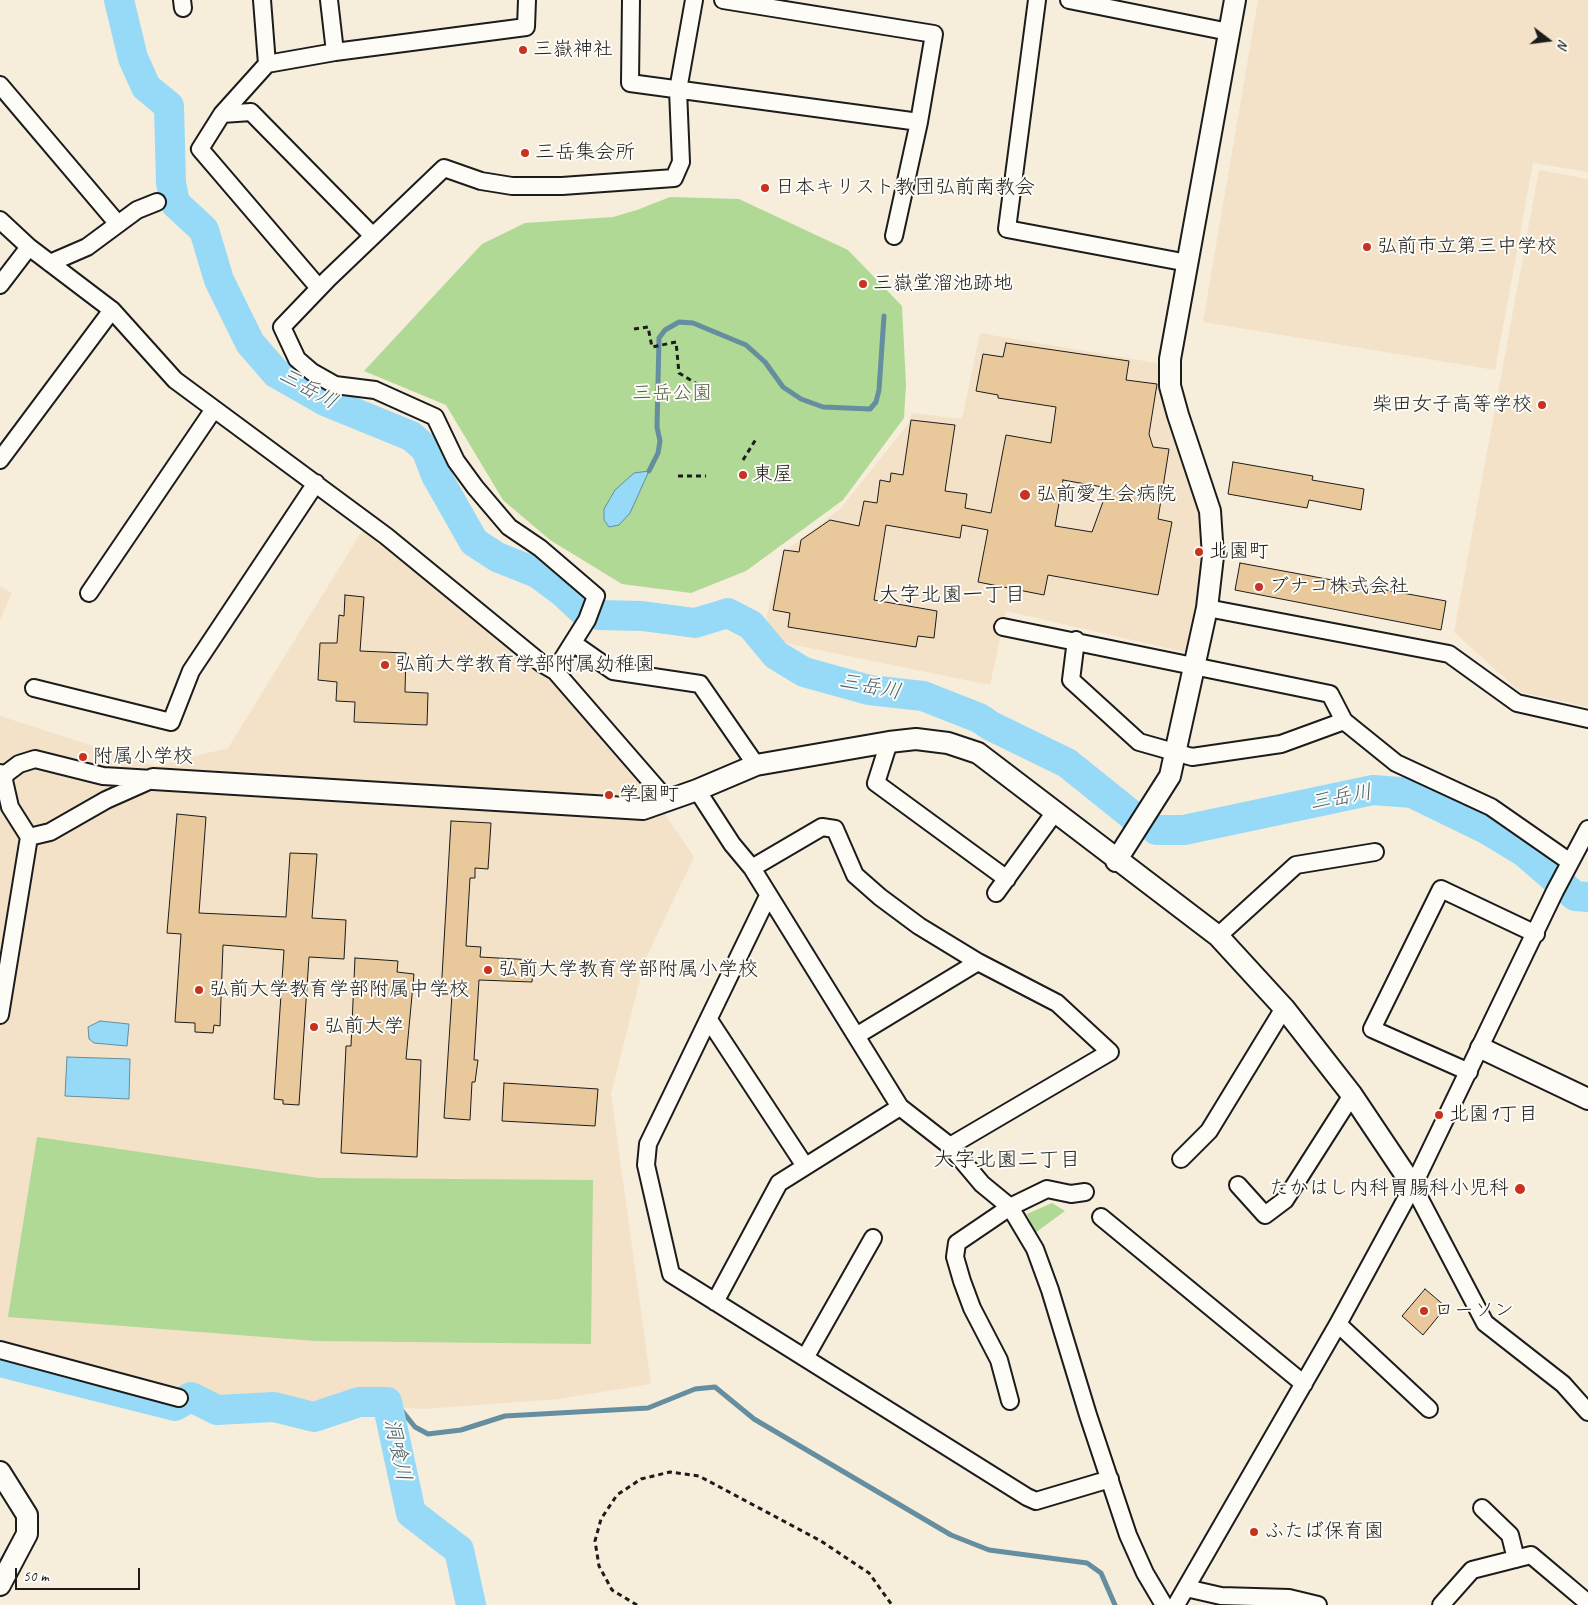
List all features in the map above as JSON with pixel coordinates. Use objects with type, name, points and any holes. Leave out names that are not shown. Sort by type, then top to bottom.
[{"type":"street","points":[[262,0],[267,64]]},
{"type":"street","points":[[329,0],[335,52]]},
{"type":"street","points":[[319,288],[200,149],[222,114],[267,64],[335,52],[526,27],[527,0]]},
{"type":"street","points":[[631,0],[630,83],[919,122]]},
{"type":"street","points":[[555,671],[587,620],[596,596],[540,548],[510,527],[475,487],[456,461],[435,417],[375,390],[335,385],[312,372],[297,359],[282,327],[319,288],[444,168],[481,181],[512,186],[562,186],[674,178],[680,162],[678,90],[694,0]]},
{"type":"street","points":[[723,0],[934,34],[919,122],[894,236]]},
{"type":"street","points":[[1037,0],[1007,229],[1188,263]]},
{"type":"street","points":[[1068,0],[1229,32]]},
{"type":"street","points":[[1116,860],[1170,776],[1177,752],[1207,608],[1213,556],[1210,511],[1170,386],[1170,359],[1235,0]]},
{"type":"street","points":[[0,85],[118,224]]},
{"type":"street","points":[[222,114],[251,112],[373,236]]},
{"type":"street","points":[[50,263],[87,247],[136,210],[157,202]]},
{"type":"street","points":[[0,220],[29,247],[112,310],[175,380],[386,536],[541,663],[555,671],[667,800]]},
{"type":"street","points":[[0,284],[29,247]]},
{"type":"street","points":[[0,460],[112,310]]},
{"type":"street","points":[[89,593],[214,409]]},
{"type":"street","points":[[34,688],[171,722],[190,671],[316,484]]},
{"type":"street","points":[[1207,608],[1448,654],[1517,703],[1588,719]]},
{"type":"street","points":[[1003,627],[1076,640],[1330,694],[1344,721],[1396,763],[1491,807],[1570,862]]},
{"type":"street","points":[[1076,640],[1071,680],[1139,742],[1192,757],[1281,744],[1344,721]]},
{"type":"street","points":[[572,643],[613,671],[700,684],[756,765]]},
{"type":"street","points":[[0,1015],[29,837],[10,807],[2,775],[19,764],[36,759],[103,776],[643,808],[697,790],[756,765],[889,742],[916,740],[948,743],[978,753],[1218,936],[1284,1008],[1352,1095],[1413,1186],[1486,1323],[1563,1384],[1588,1412]]},
{"type":"street","points":[[889,742],[876,783],[1007,879]]},
{"type":"street","points":[[29,837],[50,832],[106,800],[153,779]]},
{"type":"street","points":[[697,790],[732,844],[752,868],[900,1107],[950,1146],[982,1184],[1010,1207],[1035,1249],[1050,1290],[1088,1416],[1128,1535],[1145,1573],[1164,1605]]},
{"type":"street","points":[[996,893],[1055,812]]},
{"type":"street","points":[[752,868],[822,827],[835,829],[855,875],[880,898],[920,926],[978,962],[1057,1003],[1110,1052],[950,1146]]},
{"type":"street","points":[[1176,1605],[1338,1324],[1413,1186],[1559,884],[1588,829]]},
{"type":"street","points":[[1218,936],[1296,865],[1375,852]]},
{"type":"street","points":[[1469,1072],[1372,1029],[1441,889],[1536,934]]},
{"type":"street","points":[[768,896],[648,1144],[646,1165],[671,1274],[1036,1501],[1110,1479]]},
{"type":"street","points":[[856,1036],[978,962]]},
{"type":"street","points":[[1181,1158],[1209,1131],[1284,1008]]},
{"type":"street","points":[[709,1020],[805,1166]]},
{"type":"street","points":[[1481,1048],[1588,1100]]},
{"type":"street","points":[[1238,1185],[1265,1215],[1285,1200],[1352,1095]]},
{"type":"street","points":[[715,1302],[779,1183],[900,1107]]},
{"type":"street","points":[[1010,1401],[999,1360],[972,1308],[954,1257],[957,1243],[1010,1207],[1048,1189],[1071,1194],[1084,1192]]},
{"type":"street","points":[[1101,1217],[1304,1384]]},
{"type":"street","points":[[805,1358],[873,1238]]},
{"type":"street","points":[[1338,1324],[1429,1409]]},
{"type":"street","points":[[0,1350],[179,1398]]},
{"type":"street","points":[[0,1472],[27,1515],[27,1534],[5,1565],[0,1586]]},
{"type":"street","points":[[1482,1508],[1510,1536],[1516,1559]]},
{"type":"street","points":[[1441,1605],[1472,1570],[1531,1555],[1588,1603]]},
{"type":"street","points":[[1186,1588],[1221,1596],[1289,1598],[1318,1605]]},
{"type":"path","points":[[634,329],[648,327],[652,347],[676,342],[679,373],[697,384]]},
{"type":"path","points":[[743,460],[756,438]]},
{"type":"path","points":[[678,476],[706,476]]},
{"type":"path","points":[[637,1605],[612,1590],[600,1566],[595,1541],[601,1519],[616,1495],[641,1479],[670,1472],[699,1476],[821,1541],[868,1573],[892,1605]]},
{"type":"shaded area","name":"弘前市立第三中学校","points":[[1258,0],[1588,0],[1588,172],[1533,163],[1495,370],[1203,322]]},
{"type":"shaded area","name":"柴田女子高等学校","points":[[1539,170],[1588,179],[1588,707],[1520,692],[1454,632]]},
{"type":"shaded area","name":"弘前愛生会病院","points":[[980,333],[1162,364],[1201,510],[1204,569],[1200,610],[1189,653],[1006,611],[990,685],[780,642],[766,618],[784,552],[840,509],[908,424],[912,413],[962,419]]},
{"type":"shaded area","name":"弘前大学","points":[[362,531],[549,676],[641,779],[694,857],[645,960],[611,1094],[651,1384],[558,1399],[425,1409],[202,1393],[0,1342],[0,716],[155,766],[228,748]]},
{"type":"shaded area","points":[[0,586],[12,593],[0,620]]},
{"type":"green space","name":"三岳公園","points":[[670,197],[739,199],[848,250],[902,306],[906,385],[904,418],[843,500],[746,571],[691,593],[622,584],[550,540],[503,500],[446,405],[364,371],[482,244],[525,223],[613,217]]},
{"type":"green space","points":[[37,1137],[318,1178],[593,1180],[591,1344],[315,1341],[8,1317]]},
{"type":"green space","points":[[1052,1203],[1065,1211],[1035,1233],[1027,1214]]},
{"type":"water","points":[[649,471],[630,513],[619,525],[609,527],[604,520],[604,509],[615,490],[634,473]]},
{"type":"water","points":[[100,1021],[129,1024],[127,1046],[94,1043],[89,1039],[88,1027]]},
{"type":"water","points":[[67,1057],[130,1059],[129,1099],[65,1096]]},
{"type":"building","points":[[1006,343],[1129,361],[1126,380],[1157,384],[1149,434],[1153,447],[1169,449],[1158,519],[1172,522],[1158,595],[1048,575],[1044,595],[978,582],[988,530],[962,525],[960,538],[886,525],[874,600],[937,611],[934,638],[918,636],[916,647],[788,627],[790,613],[773,610],[784,550],[799,552],[801,540],[830,520],[859,526],[864,501],[877,503],[880,480],[890,482],[891,473],[903,475],[911,420],[955,425],[945,491],[967,494],[965,508],[991,513],[1006,435],[1051,443],[1056,407],[998,398],[998,395],[976,391],[983,354],[1003,357]],"holes":[[[1063,480],[1108,488],[1092,532],[1055,526]]]},
{"type":"building","points":[[1233,462],[1313,476],[1312,480],[1364,489],[1361,510],[1309,500],[1307,508],[1228,494]]},
{"type":"building","points":[[1240,563],[1446,601],[1441,630],[1235,590]]},
{"type":"building","name":"弘前大学教育学部附属幼稚園","points":[[345,595],[364,597],[360,651],[406,653],[405,692],[428,693],[427,725],[354,722],[355,702],[336,701],[337,682],[318,680],[320,643],[337,643],[339,615],[344,616]]},
{"type":"building","name":"弘前大学教育学部附属中学校","points":[[177,814],[206,817],[199,913],[286,917],[290,853],[317,854],[312,918],[346,920],[344,959],[309,957],[299,1105],[283,1104],[283,1100],[274,1099],[284,950],[223,945],[220,1026],[214,1025],[213,1033],[195,1032],[195,1023],[175,1022],[181,934],[167,933]]},
{"type":"building","name":"弘前大学教育学部附属小学校","points":[[451,821],[491,823],[488,869],[475,868],[475,878],[470,878],[466,946],[481,947],[480,957],[534,960],[532,982],[479,980],[474,1060],[478,1060],[475,1082],[472,1082],[470,1120],[444,1118],[452,994],[441,994]]},
{"type":"building","points":[[355,958],[398,961],[397,972],[414,974],[406,1059],[421,1060],[417,1157],[341,1153],[346,1046],[351,1046]]},
{"type":"building","points":[[504,1083],[598,1089],[595,1126],[502,1121]]},
{"type":"building","name":"ローソン","points":[[1425,1289],[1446,1307],[1423,1335],[1402,1316]]},
{"type":"waterway","name":"三岳川","points":[[119,0],[133,58],[146,87],[169,106],[171,183],[175,203],[204,230],[219,280],[250,343],[276,373],[325,401],[411,436],[426,449],[436,475],[474,542],[497,557],[537,573],[564,593],[582,610]]},
{"type":"waterway","points":[[649,471],[658,453],[660,441],[657,427],[659,338],[665,330],[679,322],[693,323],[746,345],[765,362],[783,387],[801,399],[823,407],[870,409],[876,402],[879,390],[884,316]]},
{"type":"waterway","name":"三岳川","points":[[599,615],[642,616],[695,623],[728,613],[751,625],[776,655],[804,672],[869,690],[923,696],[979,718],[991,726],[1067,763],[1133,816]]},
{"type":"waterway","name":"三岳川","points":[[1156,830],[1184,830],[1373,790],[1412,793],[1486,829],[1524,852],[1575,896],[1588,897]]},
{"type":"waterway","name":"洞喰川","points":[[0,1362],[175,1406],[191,1397],[217,1410],[274,1407],[314,1417],[359,1402],[387,1402],[411,1513],[459,1550],[471,1605]]},
{"type":"waterway","points":[[387,1402],[399,1407],[415,1427],[428,1434],[461,1430],[505,1416],[648,1408],[695,1389],[715,1387],[754,1419],[951,1535],[989,1550],[1087,1563],[1101,1573],[1115,1605]]},
{"type":"place","name":"三嶽神社","points":[[523,50]]},
{"type":"place","name":"三岳集会所","points":[[525,153]]},
{"type":"place","name":"日本キリスト教団弘前南教会","points":[[765,188]]},
{"type":"place","name":"弘前市立第三中学校","points":[[1367,247]]},
{"type":"place","name":"三嶽堂溜池跡地","points":[[863,284]]},
{"type":"place","name":"柴田女子高等学校","points":[[1542,405]]},
{"type":"place","name":"東屋","points":[[743,475]]},
{"type":"place","name":"弘前愛生会病院","points":[[1025,495]]},
{"type":"place","name":"北園町","points":[[1199,552]]},
{"type":"place","name":"ブナコ株式会社","points":[[1259,587]]},
{"type":"place","name":"弘前大学教育学部附属幼稚園","points":[[385,665]]},
{"type":"place","name":"附属小学校","points":[[83,757]]},
{"type":"place","name":"学園町","points":[[609,795]]},
{"type":"place","name":"弘前大学教育学部附属小学校","points":[[488,970]]},
{"type":"place","name":"弘前大学教育学部附属中学校","points":[[199,990]]},
{"type":"place","name":"弘前大学","points":[[314,1027]]},
{"type":"place","name":"北園1丁目","points":[[1439,1115]]},
{"type":"place","name":"たかはし内科胃腸科小児科","points":[[1520,1189]]},
{"type":"place","name":"ローソン","points":[[1424,1311]]},
{"type":"place","name":"ふたば保育園","points":[[1254,1532]]},
{"type":"district","name":"大字北園一丁目","points":[[952,595]]},
{"type":"district","name":"大字北園二丁目","points":[[1007,1160]]}]
